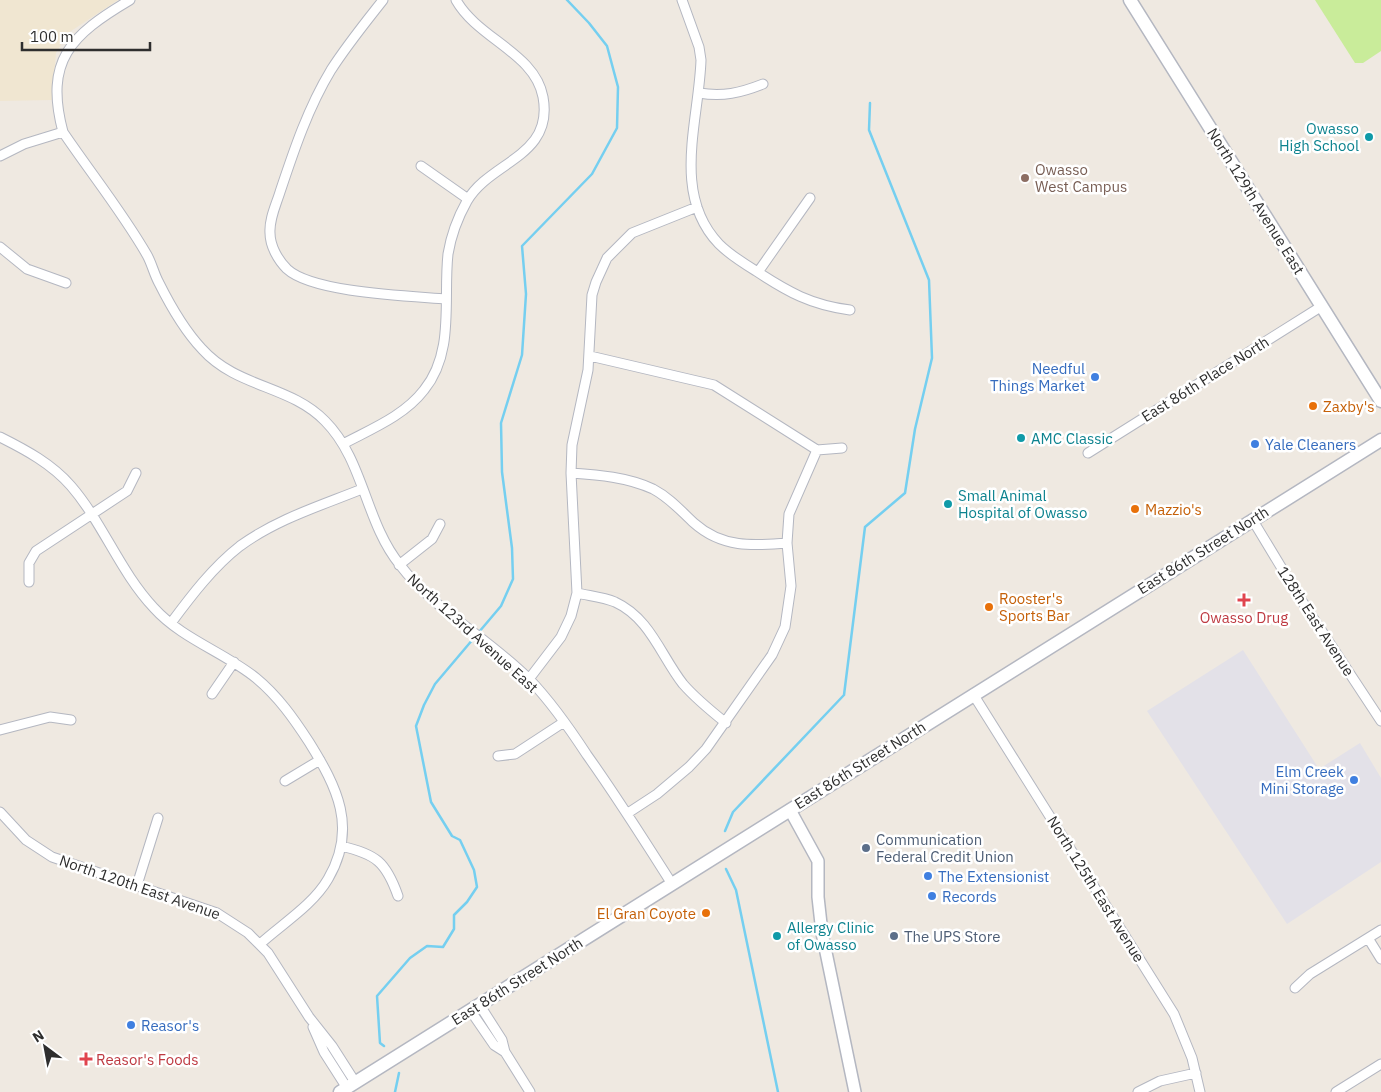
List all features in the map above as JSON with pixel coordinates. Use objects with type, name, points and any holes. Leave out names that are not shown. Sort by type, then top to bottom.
[{"type":"main road","name":"North 129th Avenue East","points":[[1130,0],[1381,401]]},
{"type":"main road","name":"East 86th Street North","points":[[347,1087],[1381,440]]},
{"type":"street","name":"North 123rd Avenue East","points":[[130,0],[89,26],[67,50],[59,74],[56,95],[57,110],[63,132],[147,256],[163,290],[203,351],[232,374],[291,396],[310,407],[326,422],[343,444],[377,529],[399,565],[418,586],[529,679],[564,722],[628,813],[672,884]]},
{"type":"street","points":[[383,0],[352,39],[331,71],[311,108],[295,147],[272,218],[270,232],[272,245],[288,270],[316,283],[365,292],[446,300]]},
{"type":"street","points":[[343,444],[396,416],[424,390],[437,366],[443,349],[451,241],[455,227],[468,199],[487,180],[521,156],[534,141],[543,116],[543,97],[526,64],[474,24],[456,0]]},
{"type":"street","points":[[682,0],[699,47],[701,60],[690,165],[697,207],[707,228],[719,244],[758,272],[810,302],[850,310]]},
{"type":"street","points":[[699,93],[726,96],[740,94],[763,84]]},
{"type":"street","points":[[0,156],[24,144],[63,132]]},
{"type":"street","points":[[421,166],[468,199]]},
{"type":"street","points":[[758,272],[810,198]]},
{"type":"street","points":[[529,679],[562,637],[571,616],[577,594],[571,473],[572,445],[590,356],[592,295],[600,270],[607,258],[632,233],[697,207]]},
{"type":"street","points":[[0,248],[27,269],[66,283]]},
{"type":"street","name":"East 86th Place North","points":[[1088,453],[1322,306]]},
{"type":"street","points":[[590,356],[714,385],[817,450],[842,448]]},
{"type":"street","points":[[0,437],[42,461],[60,475],[78,495],[141,593],[171,623],[256,678],[283,706],[320,760],[334,787],[342,811],[341,846],[336,863],[322,888],[260,944]]},
{"type":"street","points":[[628,813],[657,794],[689,767],[726,723],[765,668],[785,627],[791,586],[787,526],[793,500],[817,450]]},
{"type":"street","points":[[28,582],[28,563],[36,550],[127,490],[136,473]]},
{"type":"street","points":[[571,473],[613,477],[652,489],[669,499],[694,523],[719,539],[738,545],[759,546],[787,543]]},
{"type":"street","points":[[171,623],[221,563],[242,545],[298,514],[362,489]]},
{"type":"street","name":"128th East Avenue","points":[[1252,519],[1298,595],[1381,721]]},
{"type":"street","points":[[399,565],[432,539],[440,524]]},
{"type":"street","points":[[577,594],[615,602],[637,617],[648,629],[682,683],[699,701],[726,723]]},
{"type":"street","points":[[212,694],[234,662]]},
{"type":"street","name":"North 125th East Avenue","points":[[973,694],[1164,997],[1184,1036],[1200,1092]]},
{"type":"street","points":[[0,730],[50,717],[72,720]]},
{"type":"street","points":[[498,756],[515,754],[564,722]]},
{"type":"street","points":[[285,781],[320,760]]},
{"type":"street","points":[[790,810],[818,860],[818,897],[822,934],[855,1092]]},
{"type":"street","name":"North 120th East Avenue","points":[[0,812],[16,833],[38,849],[68,863],[217,913],[248,933],[268,953],[309,1018],[324,1052],[347,1087]]},
{"type":"street","points":[[136,885],[158,818]]},
{"type":"street","points":[[341,846],[365,853],[384,866],[390,873],[398,896]]},
{"type":"street","points":[[1295,988],[1310,974],[1381,930]]},
{"type":"street","points":[[1368,938],[1381,959]]},
{"type":"street","points":[[475,1007],[494,1045],[505,1052],[530,1092]]},
{"type":"street","points":[[1336,1092],[1381,1064]]},
{"type":"street","points":[[1138,1092],[1160,1081],[1196,1073]]},
{"type":"shaded area","points":[[0,0],[118,0],[68,33],[56,53],[52,100],[0,101]]},
{"type":"shaded area","points":[[1243,650],[1319,769],[1360,743],[1381,778],[1381,862],[1287,924],[1147,711]]},
{"type":"green space","points":[[1315,0],[1381,0],[1381,51],[1363,63],[1355,63]]},
{"type":"waterway","points":[[384,1046],[380,1043],[377,996],[410,958],[427,946],[443,947],[454,929],[454,915],[467,902],[477,887],[474,870],[460,840],[452,836],[431,802],[416,726],[435,684],[501,606],[513,579],[512,548],[502,472],[501,423],[522,355],[526,294],[522,246],[592,174],[617,128],[618,87],[607,46],[589,23],[567,0]]},
{"type":"waterway","points":[[725,831],[733,812],[844,695],[865,527],[905,493],[915,429],[932,358],[929,280],[869,130],[870,103]]},
{"type":"waterway","points":[[726,869],[736,890],[778,1092]]},
{"type":"waterway","points":[[395,1092],[399,1073]]},
{"type":"place","name":"Owasso High School","points":[[1369,137]]},
{"type":"place","name":"Owasso West Campus","points":[[1025,178]]},
{"type":"place","name":"Needful Things Market","points":[[1095,377]]},
{"type":"place","name":"Zaxby's","points":[[1313,406]]},
{"type":"place","name":"AMC Classic","points":[[1021,438]]},
{"type":"place","name":"Yale Cleaners","points":[[1255,444]]},
{"type":"place","name":"Small Animal Hospital of Owasso","points":[[948,504]]},
{"type":"place","name":"Mazzio's","points":[[1135,509]]},
{"type":"place","name":"Owasso Drug","points":[[1244,600]]},
{"type":"place","name":"Rooster's Sports Bar","points":[[989,607]]},
{"type":"place","name":"Elm Creek Mini Storage","points":[[1354,780]]},
{"type":"place","name":"Communication Federal Credit Union","points":[[866,848]]},
{"type":"place","name":"The Extensionist","points":[[928,876]]},
{"type":"place","name":"Records","points":[[932,896]]},
{"type":"place","name":"El Gran Coyote","points":[[706,913]]},
{"type":"place","name":"Allergy Clinic of Owasso","points":[[777,936]]},
{"type":"place","name":"The UPS Store","points":[[894,936]]},
{"type":"place","name":"Reasor's","points":[[131,1025]]},
{"type":"place","name":"Reasor's Foods","points":[[86,1059]]}]
